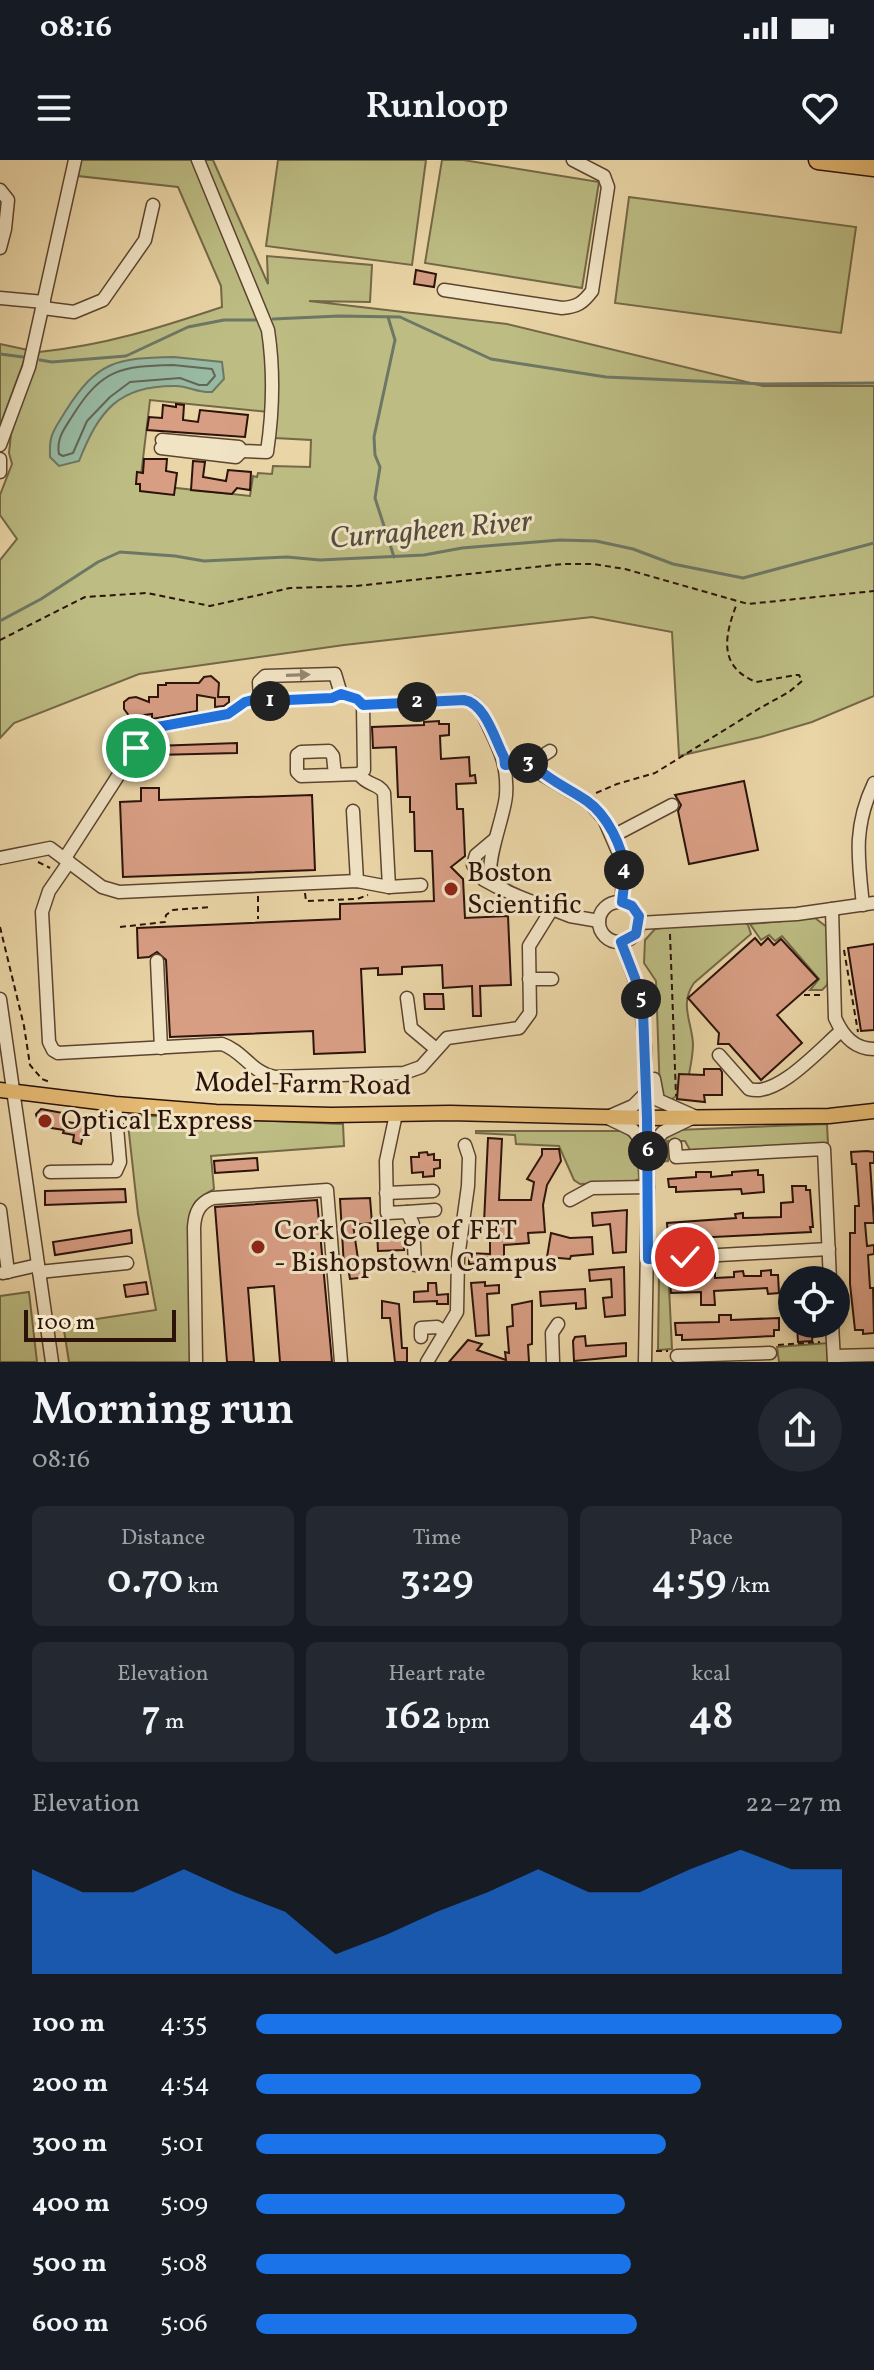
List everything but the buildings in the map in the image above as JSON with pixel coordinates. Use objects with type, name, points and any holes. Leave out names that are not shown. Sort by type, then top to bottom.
[{"type":"highway","points":[[818,160],[874,167]]},
{"type":"main road","name":"Model Farm Road","points":[[7,1091],[216,1112],[647,1118],[829,1116],[874,1111]]},
{"type":"street","points":[[0,445],[29,367],[75,160]]},
{"type":"street","points":[[161,444],[239,447],[242,451],[267,452],[271,427],[272,355],[268,330],[198,160]]},
{"type":"street","points":[[444,290],[562,308],[584,302],[592,291],[608,187],[604,176],[573,160]]},
{"type":"street","points":[[0,190],[8,200],[0,248]]},
{"type":"street","points":[[0,298],[74,312],[103,300],[145,240],[153,205]]},
{"type":"street","points":[[0,459],[0,472]]},
{"type":"street","points":[[260,698],[259,682],[265,676],[332,673],[337,677],[341,694]]},
{"type":"street","points":[[335,775],[359,774],[364,770],[363,705],[357,699],[341,694],[319,699],[265,701],[260,698],[245,702],[228,714],[148,730],[67,860],[49,891],[42,912],[51,1047],[58,1053],[222,1044],[265,1075],[275,1077],[404,1073],[421,1067],[447,1038],[519,1028],[530,1013],[529,946],[552,909]]},
{"type":"street","points":[[363,705],[471,701],[479,707],[505,765],[506,796],[491,874],[500,888]]},
{"type":"street","points":[[505,765],[531,763],[550,751]]},
{"type":"street","points":[[531,763],[543,775],[590,803],[604,819],[625,873],[622,902]]},
{"type":"street","points":[[359,774],[365,782],[382,789],[384,793],[385,886]]},
{"type":"street","points":[[639,923],[797,914],[868,904],[858,853],[860,820],[874,783]]},
{"type":"street","points":[[613,836],[672,805]]},
{"type":"street","points":[[353,811],[357,881]]},
{"type":"street","points":[[499,834],[476,855],[473,865],[484,880],[570,916],[599,921]]},
{"type":"street","points":[[0,858],[50,848],[110,891],[357,881],[385,886],[421,885]]},
{"type":"street","points":[[622,902],[636,911],[639,923],[632,938],[614,942],[603,934],[599,921],[608,905],[622,902]]},
{"type":"street","points":[[832,909],[835,1018],[841,1031],[854,1044],[874,1049]]},
{"type":"street","points":[[621,942],[640,994],[645,1047],[648,1149],[645,1362]]},
{"type":"street","points":[[157,961],[161,1048]]},
{"type":"street","points":[[529,979],[552,979]]},
{"type":"street","points":[[407,998],[411,1028],[436,1049]]},
{"type":"street","points":[[0,999],[7,1091],[52,1362]]},
{"type":"street","points":[[719,1055],[749,1089],[762,1091],[778,1085],[841,1031]]},
{"type":"street","points":[[645,1047],[651,1054],[655,1096],[697,1117]]},
{"type":"street","points":[[607,1117],[633,1106],[646,1093]]},
{"type":"street","points":[[50,1172],[116,1171],[120,1162],[115,1104]]},
{"type":"street","points":[[396,1114],[386,1161],[387,1213],[435,1210]]},
{"type":"street","points":[[607,1117],[633,1130],[648,1149]]},
{"type":"street","points":[[648,1149],[663,1132],[697,1117]]},
{"type":"street","points":[[427,1362],[433,1348],[455,1318],[458,1303],[458,1258],[468,1186],[469,1157],[465,1145]]},
{"type":"street","points":[[675,1145],[676,1157],[824,1149],[830,1266]]},
{"type":"street","points":[[570,1200],[592,1188],[648,1187]]},
{"type":"street","points":[[196,1362],[194,1227],[200,1206],[213,1198],[327,1190],[341,1362]]},
{"type":"street","points":[[386,1193],[433,1191]]},
{"type":"street","points":[[0,1210],[4,1273],[127,1263]]},
{"type":"street","points":[[407,1212],[413,1224],[415,1265]]},
{"type":"street","points":[[648,1259],[829,1249]]},
{"type":"street","points":[[553,1362],[552,1333],[558,1324]]},
{"type":"street","points":[[421,1337],[421,1328],[437,1327],[445,1332]]},
{"type":"street","points":[[833,1338],[834,1359],[874,1355]]},
{"type":"street","points":[[677,1356],[698,1359],[770,1353]]},
{"type":"path","points":[[0,640],[85,597],[147,593],[210,606],[290,588],[356,586],[563,564],[593,564],[625,569],[756,604],[874,591]]},
{"type":"path","points":[[593,798],[617,784],[655,773],[789,692],[802,681],[796,675],[756,682],[737,670],[728,657],[727,641],[738,601]]},
{"type":"path","points":[[37,861],[60,874]]},
{"type":"path","points":[[305,884],[306,901],[317,902],[357,899],[385,886]]},
{"type":"path","points":[[257,886],[258,919]]},
{"type":"path","points":[[120,927],[165,922],[166,915],[173,910],[211,907]]},
{"type":"path","points":[[670,920],[676,1105]]},
{"type":"path","points":[[0,927],[24,1026],[30,1065],[42,1079],[50,1082]]},
{"type":"path","points":[[835,951],[845,949],[859,1035],[854,1044]]},
{"type":"path","points":[[804,995],[833,995]]},
{"type":"green space","points":[[81,160],[194,160],[264,330],[268,412],[150,400],[140,484],[250,496],[253,476],[257,477],[258,473],[272,474],[273,466],[310,467],[311,440],[275,438],[274,351],[201,160],[213,160],[268,284],[267,256],[372,265],[370,302],[309,301],[507,324],[763,386],[874,386],[874,696],[812,722],[679,756],[672,632],[592,617],[344,645],[139,674],[14,723],[0,738],[0,560],[17,539],[0,515],[0,495],[12,464],[9,453],[11,434],[39,352],[132,335],[222,307],[221,286],[178,187],[78,176]]},
{"type":"green space","points":[[278,160],[426,160],[412,265],[266,246]]},
{"type":"green space","points":[[442,160],[463,160],[599,182],[582,288],[425,263]]},
{"type":"green space","points":[[629,197],[856,227],[841,333],[615,303]]},
{"type":"green space","points":[[0,344],[28,350],[0,426]]},
{"type":"green space","points":[[815,918],[828,928],[830,972],[827,985],[822,990],[810,990],[819,979],[782,936],[775,941],[769,935],[761,940],[750,924]]},
{"type":"green space","points":[[742,921],[748,925],[751,934],[694,983],[687,998],[693,1044],[687,1089],[669,1101],[660,1095],[656,981],[644,963],[645,940],[655,929]]},
{"type":"green space","points":[[127,1115],[343,1124],[344,1146],[211,1156],[214,1189],[194,1204],[189,1234],[193,1362],[69,1362],[63,1324],[156,1310],[138,1214]]},
{"type":"green space","points":[[827,1124],[828,1144],[690,1150],[685,1141],[667,1141],[668,1161],[658,1162],[661,1142],[677,1130]]},
{"type":"green space","points":[[476,1131],[624,1131],[637,1144],[639,1179],[580,1184],[574,1180],[559,1146],[516,1144],[515,1135]]},
{"type":"green space","points":[[668,1266],[672,1349],[658,1350],[659,1277]]},
{"type":"green space","points":[[29,1292],[37,1362],[0,1362],[0,1296]]},
{"type":"green space","points":[[828,1343],[829,1362],[779,1362],[777,1347]]},
{"type":"water","points":[[174,357],[222,362],[224,379],[212,392],[181,386],[156,387],[125,396],[103,415],[79,461],[59,466],[50,457],[50,443],[55,429],[76,395],[98,372],[122,361]]},
{"type":"waterway","points":[[388,317],[395,340],[374,437],[375,455],[380,467],[375,498],[394,557]]},
{"type":"waterway","points":[[273,319],[400,317],[491,359],[606,377],[765,384],[874,383]]},
{"type":"waterway","points":[[40,360],[52,362],[126,356],[188,327],[224,320],[255,320]]},
{"type":"waterway","points":[[0,354],[23,357]]},
{"type":"waterway","name":"Curragheen River","points":[[0,621],[120,552],[204,561],[287,557],[320,560],[424,555],[462,548],[560,540],[596,541],[633,549],[673,564],[743,578],[874,543]]},
{"type":"place","name":"Boston Scientific","points":[[451,889]]},
{"type":"place","name":"Optical Express","points":[[45,1121]]},
{"type":"place","name":"Cork College of FET - Bishopstown Campus","points":[[258,1247]]},
{"type":"route","points":[[136,748],[152,728],[228,714],[245,702],[260,698],[265,701],[332,698],[341,694],[349,695],[363,705],[464,700],[479,707],[505,765],[531,763],[543,775],[590,803],[604,819],[621,853],[625,873],[622,902],[632,906],[639,916],[636,934],[621,942],[635,978],[643,1011],[648,1259],[685,1257]]}]
